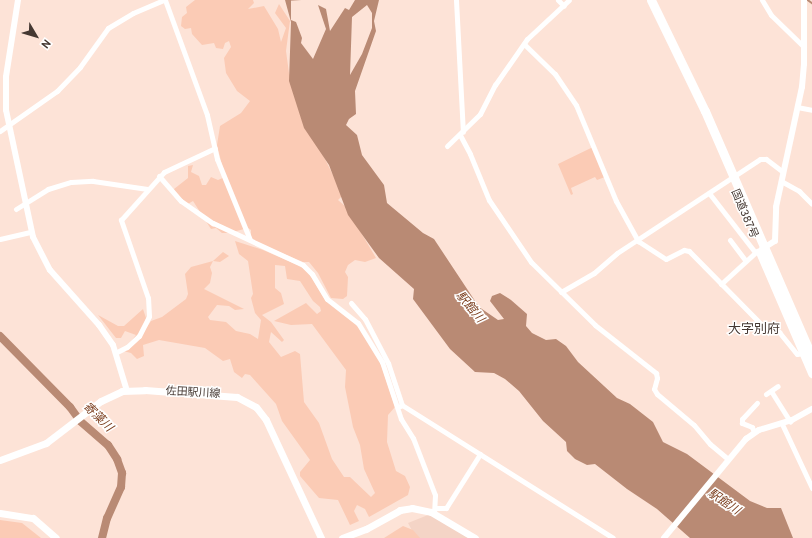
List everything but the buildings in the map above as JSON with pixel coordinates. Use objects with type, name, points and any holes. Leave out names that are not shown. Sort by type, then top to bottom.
[{"type":"highway","name":"国道387号","points":[[651,0],[678,55],[760,250],[808,355],[812,373]]},
{"type":"main road","name":"佐田駅川線","points":[[0,460],[29,451],[62,432],[109,397],[127,390],[228,395],[252,404],[266,420],[321,538]]},
{"type":"main road","points":[[342,538],[366,529],[404,509],[423,508],[435,511],[474,538]]},
{"type":"main road","points":[[0,513],[33,518],[56,538]]},
{"type":"street","points":[[18,0],[6,77],[8,124],[31,232],[37,248],[50,270],[100,325],[117,352],[127,390]]},
{"type":"street","points":[[0,131],[8,124],[41,104],[57,90],[80,68],[108,28],[133,13],[165,0],[207,115],[215,148],[250,240]]},
{"type":"street","points":[[456,0],[461,133],[486,194],[502,222],[531,262],[561,292],[595,325],[656,373],[657,378],[654,389],[657,394],[694,425],[710,444],[728,460]]},
{"type":"street","points":[[558,0],[564,6]]},
{"type":"street","points":[[447,146],[483,110],[496,85],[524,44],[569,0]]},
{"type":"street","points":[[762,0],[771,15],[804,47]]},
{"type":"street","points":[[721,284],[746,261],[775,241],[775,216],[803,77],[804,0]]},
{"type":"street","points":[[524,44],[555,74],[576,105],[616,201],[638,240],[666,259],[687,250],[765,328],[779,332],[797,354],[808,355]]},
{"type":"street","points":[[797,107],[812,110]]},
{"type":"street","points":[[117,352],[127,347],[138,336],[149,316],[148,298],[121,220],[147,188],[159,176],[172,167],[206,154],[215,148]]},
{"type":"street","points":[[561,292],[594,273],[638,240],[709,193],[730,176],[761,158],[783,172]]},
{"type":"street","points":[[159,176],[190,208],[226,231],[250,240],[306,268],[327,299],[358,323],[382,362],[397,408],[413,438],[434,496],[435,511],[446,508],[480,454]]},
{"type":"street","points":[[16,209],[48,190],[71,182],[93,181],[147,188]]},
{"type":"street","points":[[781,181],[801,192],[812,204]]},
{"type":"street","points":[[709,193],[760,250]]},
{"type":"street","points":[[0,240],[31,232]]},
{"type":"street","points":[[730,240],[746,261]]},
{"type":"street","points":[[351,304],[365,319],[384,355],[402,405],[613,538]]},
{"type":"street","points":[[778,386],[768,392],[780,400],[790,421]]},
{"type":"street","points":[[754,432],[752,428],[742,423],[742,419],[757,403]]},
{"type":"street","points":[[397,408],[402,405]]},
{"type":"street","points":[[664,538],[728,460],[754,432],[790,421],[812,409]]},
{"type":"street","points":[[782,424],[812,488]]},
{"type":"shaded area","points":[[195,0],[253,0],[254,3],[248,9],[264,6],[278,29],[281,42],[286,28],[275,13],[279,4],[290,21],[286,51],[289,73],[322,153],[343,195],[338,200],[346,207],[376,258],[365,262],[355,260],[348,265],[345,272],[348,277],[347,296],[343,299],[331,298],[318,273],[309,262],[303,262],[251,240],[251,230],[248,228],[229,233],[222,233],[216,228],[211,229],[193,201],[186,205],[176,198],[174,189],[188,178],[188,166],[193,165],[191,172],[199,176],[202,185],[206,185],[211,177],[218,180],[225,177],[217,145],[220,126],[241,113],[250,101],[237,91],[226,73],[224,58],[231,47],[229,41],[225,43],[223,49],[216,48],[214,43],[202,45],[192,34],[191,28],[185,29],[181,26],[182,17],[187,13],[186,7]]},
{"type":"shaded area","points":[[593,147],[605,177],[597,180],[595,177],[571,188],[573,194],[571,195],[558,164]]},
{"type":"shaded area","points":[[235,241],[263,250],[300,266],[308,272],[325,300],[349,315],[377,352],[395,407],[388,415],[387,442],[396,471],[405,476],[410,487],[408,495],[369,517],[365,509],[357,505],[354,511],[359,521],[350,525],[338,500],[319,498],[300,476],[300,472],[310,460],[282,421],[276,404],[250,375],[245,374],[242,378],[234,372],[230,359],[223,361],[205,348],[159,340],[143,345],[144,356],[137,359],[131,353],[123,351],[136,335],[125,331],[121,338],[116,338],[98,315],[118,326],[124,326],[143,309],[146,318],[143,333],[151,321],[162,317],[186,299],[188,294],[185,274],[191,267],[213,261],[210,267],[212,273],[210,283],[204,289],[244,309],[235,310],[229,306],[217,305],[208,317],[210,320],[226,322],[236,331],[250,334],[258,339],[261,320],[255,313],[251,298],[253,294],[248,261],[239,254]],"holes":[[[275,265],[285,266],[287,279],[300,281],[313,301],[320,307],[321,311],[317,314],[306,303],[274,321],[291,325],[312,324],[346,370],[345,387],[353,427],[360,445],[364,469],[375,493],[371,497],[350,477],[344,477],[332,459],[319,423],[304,402],[300,354],[295,351],[281,357],[269,342],[271,332],[282,342],[284,340],[271,322],[262,315],[284,304],[281,293],[275,288]]]},
{"type":"shaded area","points":[[223,252],[229,256],[220,262],[213,261]]},
{"type":"shaded area","points":[[428,515],[433,516],[470,538],[416,538],[408,523]]},
{"type":"shaded area","points":[[0,520],[22,523],[41,538],[0,538]]},
{"type":"shaded area","points":[[403,526],[413,530],[420,538],[384,538]]},
{"type":"water","name":"駅館川","points":[[285,0],[291,0],[291,20],[296,22],[302,38],[301,43],[313,59],[326,29],[318,5],[326,9],[330,31],[345,8],[349,10],[355,0],[379,0],[374,21],[376,31],[355,91],[356,114],[349,119],[346,125],[357,135],[362,155],[384,185],[387,203],[423,233],[434,239],[479,307],[498,320],[504,319],[490,301],[492,296],[500,293],[511,300],[527,314],[526,326],[532,333],[546,340],[556,339],[566,346],[578,362],[617,398],[630,404],[653,422],[663,442],[687,454],[750,501],[767,508],[781,508],[793,538],[690,538],[657,509],[627,489],[595,464],[587,465],[575,459],[567,451],[566,442],[543,421],[519,391],[505,379],[494,373],[475,372],[450,349],[413,299],[414,289],[379,258],[348,215],[329,165],[304,128],[289,81],[291,22]],"holes":[[[367,5],[372,13],[372,28],[362,54],[350,75],[352,17]]]},
{"type":"waterway","points":[[808,0],[812,3]]},
{"type":"waterway","name":"寄藻川","points":[[0,336],[70,407],[80,421],[108,445],[117,459],[122,473],[121,487],[107,518],[102,538]]},
{"type":"district","name":"大字別府","points":[[754,330]]}]
